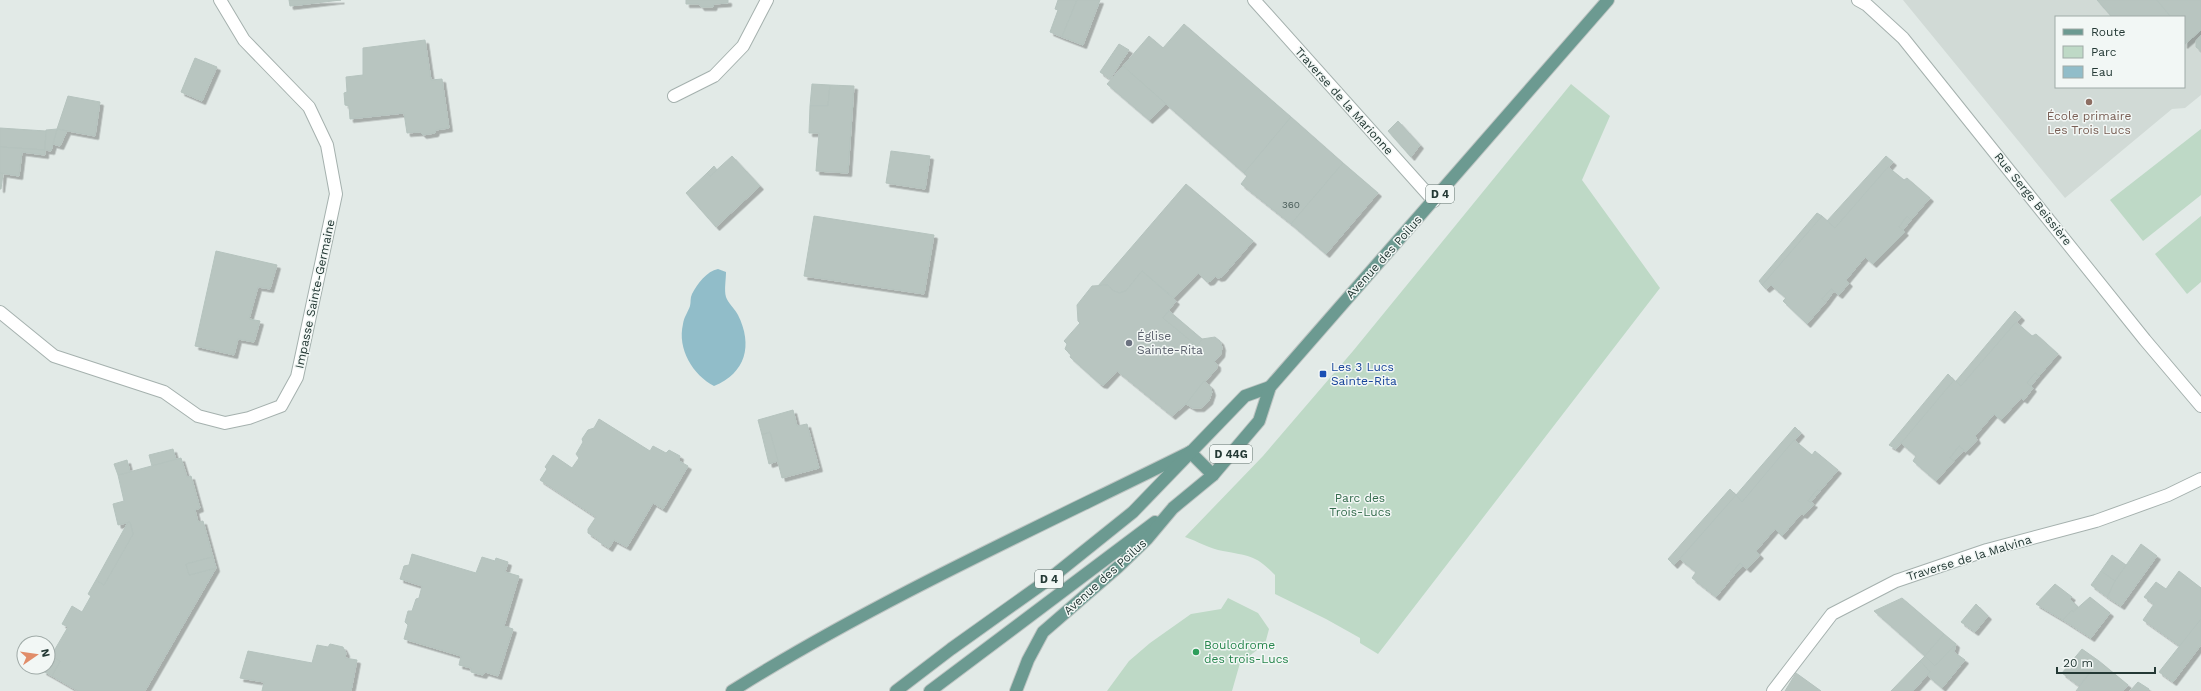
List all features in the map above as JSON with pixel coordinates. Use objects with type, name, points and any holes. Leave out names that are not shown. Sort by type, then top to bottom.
[{"type":"main road","name":"Avenue des Poilus","points":[[1016,691],[1028,660],[1043,632],[1118,567],[1148,539],[1173,508],[1213,475],[1259,421],[1270,387],[1332,314],[1434,201],[1608,0]]},
{"type":"main road","name":"Avenue des Poilus","points":[[1190,452],[1245,396],[1270,387]]},
{"type":"main road","name":"D 44G","points":[[1190,452],[1213,475]]},
{"type":"main road","points":[[732,691],[778,662],[864,614],[1190,452]]},
{"type":"main road","name":"D 4","points":[[896,691],[951,649],[1052,577],[1133,512],[1190,452]]},
{"type":"main road","name":"D 44G","points":[[930,691],[1173,508]]},
{"type":"street","name":"Impasse Sainte-Germaine","points":[[0,312],[54,356],[164,392],[198,416],[225,423],[249,418],[281,406],[297,377],[336,194],[327,145],[309,107],[244,40],[220,0]]},
{"type":"street","points":[[674,96],[714,76],[743,46],[767,0]]},
{"type":"street","name":"Traverse de la Marionne","points":[[1254,0],[1434,201]]},
{"type":"street","name":"Rue Serge Beissière","points":[[1858,0],[1867,5],[1903,38],[2145,340],[2201,406]]},
{"type":"street","name":"Traverse de la Malvina","points":[[1773,691],[1832,614],[1896,581],[1987,550],[2096,521],[2168,495],[2201,479]]},
{"type":"shaded area","name":"École primaire Les Trois Lucs","points":[[1903,0],[2201,0],[2201,95],[2185,108],[2172,109],[2065,198]]},
{"type":"green space","name":"Parc des Trois-Lucs","points":[[1571,84],[1610,116],[1582,180],[1660,288],[1378,654],[1360,643],[1360,638],[1326,619],[1275,594],[1275,575],[1257,560],[1252,557],[1213,549],[1185,537],[1263,456],[1353,351]]},
{"type":"green space","points":[[2201,129],[2201,195],[2143,241],[2110,200]]},
{"type":"green space","points":[[2201,216],[2201,282],[2187,294],[2155,254]]},
{"type":"green space","name":"Boulodrome des trois-Lucs","points":[[1228,598],[1258,613],[1269,629],[1265,644],[1240,663],[1232,691],[1107,691],[1129,661],[1150,643],[1191,614],[1221,609]]},
{"type":"water","points":[[718,269],[726,272],[726,297],[738,315],[743,326],[745,347],[744,357],[740,366],[733,374],[714,386],[699,375],[688,360],[682,343],[682,333],[685,317],[690,306],[691,297],[694,290],[706,275]]},
{"type":"building","points":[[289,0],[341,0],[290,6]]},
{"type":"building","points":[[686,0],[728,0],[728,3],[714,4],[713,7],[701,7],[699,4],[686,4]]},
{"type":"building","points":[[1058,0],[1077,0],[1062,37],[1050,32],[1058,10],[1055,9]]},
{"type":"building","points":[[1077,0],[1100,0],[1083,45],[1062,37]]},
{"type":"building","points":[[2097,0],[2157,0],[2170,16],[2111,16]]},
{"type":"building","points":[[2157,0],[2201,0],[2201,30],[2185,44],[2185,16],[2170,16]]},
{"type":"building","points":[[1184,24],[1291,117],[1244,173],[1123,66],[1149,36],[1163,48]]},
{"type":"building","points":[[2201,35],[2201,51],[2196,47],[2196,41]]},
{"type":"building","points":[[425,40],[431,80],[442,79],[449,128],[436,130],[435,133],[423,135],[420,132],[407,133],[404,113],[350,119],[349,106],[345,105],[344,93],[347,92],[346,77],[363,75],[363,48]]},
{"type":"building","points":[[1119,44],[1129,50],[1110,79],[1100,72]]},
{"type":"building","points":[[195,58],[217,67],[202,101],[181,92]]},
{"type":"building","points":[[1123,66],[1166,104],[1149,120],[1107,84]]},
{"type":"building","points":[[812,84],[830,85],[828,106],[810,106]]},
{"type":"building","points":[[830,85],[854,86],[848,173],[816,171],[819,133],[809,133],[810,106],[828,106]]},
{"type":"building","points":[[68,96],[100,102],[95,136],[57,129]]},
{"type":"building","points":[[1291,117],[1343,163],[1291,224],[1241,184],[1247,176],[1244,173]]},
{"type":"building","points":[[1398,121],[1420,145],[1411,157],[1388,131]]},
{"type":"building","points":[[0,128],[46,131],[45,150],[0,147]]},
{"type":"building","points":[[57,129],[67,131],[60,146],[53,144]]},
{"type":"building","points":[[57,129],[51,151],[45,150],[46,130]]},
{"type":"building","points":[[0,147],[45,150],[45,155],[22,152],[19,176],[0,173]]},
{"type":"building","points":[[891,151],[930,156],[925,189],[886,183]]},
{"type":"building","points":[[732,156],[760,186],[716,227],[686,193],[707,173],[710,176]]},
{"type":"building","points":[[1886,156],[1893,162],[1835,228],[1827,221]]},
{"type":"building","points":[[1343,163],[1378,193],[1326,254],[1291,224]]},
{"type":"building","points":[[714,166],[717,170],[710,176],[707,173]]},
{"type":"building","points":[[1888,167],[1904,180],[1907,178],[1930,198],[1911,220],[1907,216],[1899,227],[1905,232],[1873,264],[1865,257],[1846,280],[1849,283],[1839,295],[1831,289],[1822,299],[1826,302],[1807,324],[1783,301],[1786,298],[1771,285],[1766,289],[1762,285],[1822,216],[1835,228]]},
{"type":"building","points":[[0,173],[3,174],[1,189],[0,189]]},
{"type":"building","points":[[1186,184],[1253,241],[1222,277],[1218,278],[1215,276],[1211,281],[1207,282],[1198,273],[1174,298],[1142,271],[1126,291],[1119,293],[1112,290],[1108,285],[1098,286]]},
{"type":"building","points":[[1817,213],[1822,216],[1762,285],[1759,281]]},
{"type":"building","points":[[814,216],[934,235],[924,294],[804,276]]},
{"type":"building","points":[[1907,216],[1911,220],[1903,230],[1899,227]]},
{"type":"building","points":[[216,251],[277,265],[270,289],[258,287],[249,319],[260,321],[254,342],[238,339],[234,355],[195,346]]},
{"type":"building","name":"Église Sainte-Rita","points":[[1142,271],[1176,301],[1163,318],[1197,346],[1202,339],[1215,337],[1220,341],[1222,347],[1221,354],[1214,362],[1217,364],[1217,368],[1186,404],[1172,416],[1117,371],[1104,385],[1100,384],[1070,357],[1071,355],[1065,349],[1067,344],[1064,341],[1080,323],[1078,321],[1077,305],[1092,286],[1108,285],[1112,290],[1119,293],[1126,291]]},
{"type":"building","points":[[1831,289],[1834,291],[1826,302],[1822,299]]},
{"type":"building","points":[[1169,311],[1202,339],[1197,346],[1163,318]]},
{"type":"building","points":[[2015,311],[2021,317],[1961,386],[1956,381]]},
{"type":"building","points":[[2016,322],[2032,336],[2036,334],[2058,354],[2039,376],[2035,373],[2027,383],[2033,388],[2024,400],[2021,398],[2001,420],[1994,414],[1975,436],[1977,440],[1966,452],[1959,446],[1950,458],[1954,461],[1936,481],[1913,461],[1916,456],[1901,443],[1954,380],[1961,386]]},
{"type":"building","points":[[2035,373],[2039,376],[2031,386],[2027,383]]},
{"type":"building","points":[[1948,374],[1954,380],[1896,449],[1889,445]]},
{"type":"building","points":[[1204,381],[1210,386],[1212,392],[1209,401],[1201,408],[1193,408],[1186,404]]},
{"type":"building","points":[[793,410],[797,426],[807,424],[819,468],[782,478],[770,432],[762,435],[758,420]]},
{"type":"building","points":[[599,419],[650,451],[653,446],[666,453],[669,450],[680,456],[679,461],[688,466],[663,509],[653,503],[627,547],[614,540],[609,548],[598,541],[599,540],[588,533],[588,529],[596,517],[540,480],[547,469],[545,467],[553,455],[572,468],[579,458],[576,454],[583,442],[582,439],[588,430],[594,428]]},
{"type":"building","points":[[1795,427],[1801,433],[1742,502],[1736,495]]},
{"type":"building","points":[[770,432],[778,461],[769,464],[762,435]]},
{"type":"building","points":[[1794,440],[1812,455],[1815,451],[1838,470],[1820,491],[1817,490],[1808,501],[1814,504],[1804,515],[1801,514],[1782,536],[1775,529],[1756,551],[1760,555],[1747,569],[1740,563],[1732,573],[1734,575],[1716,597],[1692,578],[1696,572],[1680,559],[1736,495],[1742,502]]},
{"type":"building","points":[[1959,446],[1964,450],[1954,461],[1950,458]]},
{"type":"building","points":[[173,449],[176,460],[152,466],[149,455]]},
{"type":"building","points":[[181,458],[187,477],[191,476],[200,508],[195,510],[198,522],[203,521],[213,557],[186,564],[189,575],[216,568],[145,691],[78,691],[52,676],[56,675],[56,668],[60,661],[56,659],[56,647],[68,627],[62,624],[72,606],[82,612],[91,596],[88,594],[96,580],[104,585],[133,534],[130,522],[118,525],[113,504],[124,501],[118,475]]},
{"type":"building","points":[[127,460],[130,472],[118,475],[114,464]]},
{"type":"building","points":[[1730,489],[1736,495],[1674,565],[1668,559]]},
{"type":"building","points":[[1817,490],[1820,491],[1811,502],[1808,501]]},
{"type":"building","points":[[128,522],[130,522],[133,534],[104,585],[96,580]]},
{"type":"building","points":[[2141,544],[2157,556],[2121,606],[2107,597],[2111,590],[2110,588]]},
{"type":"building","points":[[412,554],[476,573],[482,557],[495,561],[496,558],[508,562],[505,572],[519,576],[504,626],[513,629],[498,676],[485,672],[483,675],[471,672],[471,668],[459,665],[461,656],[404,639],[408,625],[405,622],[408,611],[412,611],[416,599],[419,598],[422,586],[400,579],[404,566],[409,565]]},
{"type":"building","points":[[2112,555],[2126,565],[2115,581],[2101,571]]},
{"type":"building","points":[[213,557],[216,568],[189,575],[186,564]]},
{"type":"building","points":[[1740,563],[1743,566],[1734,575],[1732,573]]},
{"type":"building","points":[[2101,571],[2115,581],[2107,597],[2091,585]]},
{"type":"building","points":[[2179,571],[2201,588],[2201,619],[2181,647],[2143,620],[2154,604],[2144,597],[2156,582],[2166,589]]},
{"type":"building","points":[[2055,584],[2072,597],[2070,599],[2078,607],[2063,620],[2036,604]]},
{"type":"building","points":[[2090,597],[2110,613],[2091,638],[2063,620],[2072,610],[2073,612]]},
{"type":"building","points":[[1902,598],[1944,634],[1925,656],[1874,611]]},
{"type":"building","points":[[1976,604],[1988,616],[1975,632],[1961,622]]},
{"type":"building","points":[[2201,619],[2201,645],[2173,682],[2159,672]]},
{"type":"building","points":[[1944,634],[1956,644],[1935,666],[1925,656]]},
{"type":"building","points":[[330,644],[343,647],[346,653],[345,658],[357,660],[351,691],[262,691],[264,682],[240,678],[248,651],[312,663],[317,645],[328,647]]},
{"type":"building","points":[[1956,644],[1954,652],[1965,660],[1942,688],[1927,675],[1930,672],[1920,661],[1925,656],[1935,666]]},
{"type":"building","points":[[2082,649],[2099,661],[2079,686],[2062,673]]},
{"type":"building","points":[[56,659],[60,661],[56,668]]},
{"type":"building","points":[[1920,661],[1930,672],[1913,691],[1891,691]]},
{"type":"building","points":[[2099,661],[2128,685],[2123,691],[2076,691]]},
{"type":"building","points":[[1796,673],[1821,691],[1785,691]]},
{"type":"building","points":[[2138,682],[2149,689],[2148,691],[2130,691]]},
{"type":"place","name":"École primaire Les Trois Lucs","points":[[2089,102]]},
{"type":"place","name":"Église Sainte-Rita","points":[[1129,343]]},
{"type":"place","name":"Les 3 Lucs Sainte-Rita","points":[[1323,374]]},
{"type":"place","name":"Boulodrome des trois-Lucs","points":[[1196,652]]}]
